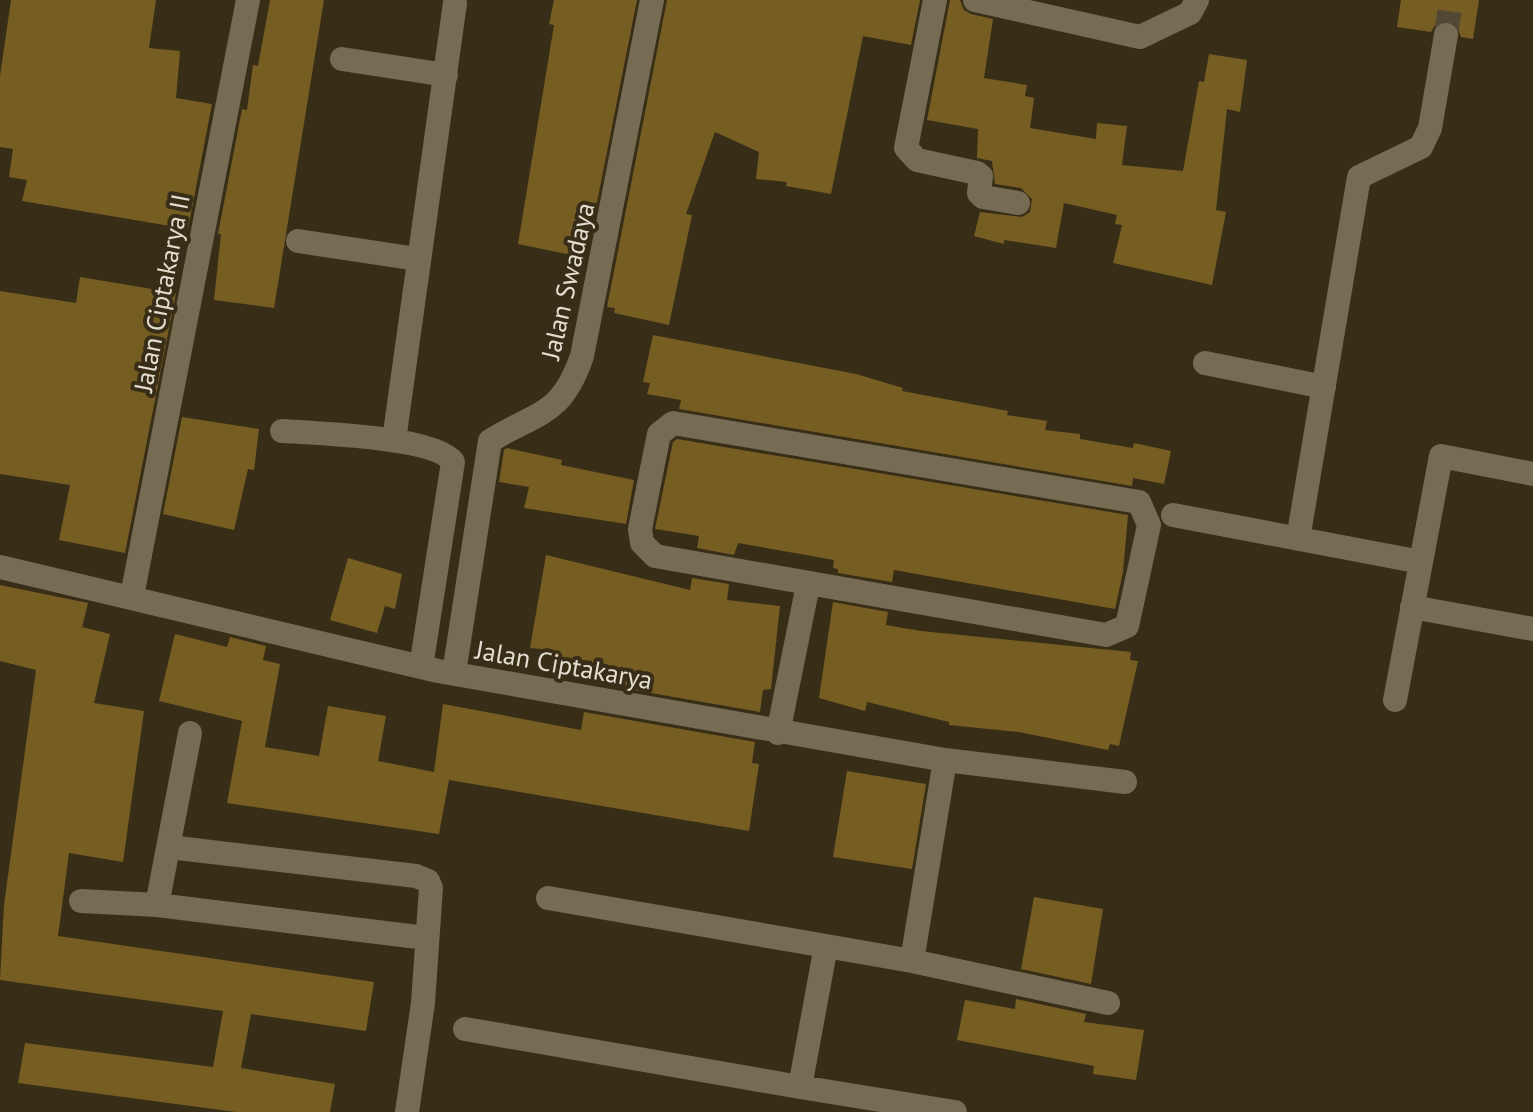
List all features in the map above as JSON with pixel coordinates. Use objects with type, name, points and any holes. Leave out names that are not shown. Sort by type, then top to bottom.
[{"type":"street","name":"Jalan Ciptakarya II","points":[[132,596],[248,0]]},
{"type":"street","name":"Jalan Swadaya","points":[[454,673],[490,441],[552,409],[569,390],[582,356],[652,0]]},
{"type":"street","points":[[935,0],[906,148],[917,160],[977,173],[981,176],[979,193],[983,197],[1018,203]]},
{"type":"street","points":[[975,0],[1140,37],[1190,13],[1197,0]]},
{"type":"street","points":[[394,440],[455,3]]},
{"type":"street","points":[[1298,539],[1359,177],[1421,147],[1430,128],[1446,35]]},
{"type":"street","points":[[342,59],[446,75]]},
{"type":"street","points":[[298,241],[417,259]]},
{"type":"street","points":[[1205,363],[1324,387]]},
{"type":"street","points":[[679,423],[1128,499],[1145,509],[1149,525],[1127,626],[1106,635],[808,585],[655,556],[645,548],[640,529],[663,428],[679,423]]},
{"type":"street","points":[[282,431],[394,440],[446,454],[453,462],[421,667]]},
{"type":"street","points":[[1395,700],[1441,456],[1533,474]]},
{"type":"street","points":[[1173,515],[1421,562]]},
{"type":"street","name":"Jalan Ciptakarya","points":[[0,567],[421,667],[778,733],[945,760],[1125,782]]},
{"type":"street","points":[[778,733],[808,585]]},
{"type":"street","points":[[1412,607],[1533,629]]},
{"type":"street","points":[[157,905],[190,733]]},
{"type":"street","points":[[912,961],[945,760]]},
{"type":"street","points":[[169,847],[416,876],[428,881],[431,888],[423,1003],[407,1112]]},
{"type":"street","points":[[548,898],[912,961],[1108,1003]]},
{"type":"street","points":[[81,901],[157,905],[426,938]]},
{"type":"street","points":[[800,1087],[826,946]]},
{"type":"street","points":[[465,1029],[955,1112]]},
{"type":"building","points":[[11,0],[156,0],[149,48],[180,51],[176,98],[212,104],[188,229],[22,201],[27,180],[9,177],[13,149],[0,147],[0,76]]},
{"type":"building","points":[[270,0],[324,0],[274,308],[214,300],[221,234],[218,234],[242,109],[247,110],[253,65],[258,66]]},
{"type":"building","points":[[554,0],[637,0],[586,258],[518,244],[554,25],[549,24]]},
{"type":"building","points":[[667,0],[920,0],[911,45],[863,36],[831,194],[786,186],[787,182],[756,179],[759,152],[715,132],[686,214],[692,215],[669,325],[614,313],[615,308],[607,307]]},
{"type":"building","points":[[950,0],[960,0],[964,10],[971,14],[993,19],[984,78],[1027,85],[1025,96],[1034,98],[1030,128],[1096,139],[1097,123],[1127,126],[1122,165],[1183,171],[1199,81],[1204,82],[1209,54],[1247,60],[1240,112],[1227,109],[1216,210],[1226,212],[1212,285],[1113,263],[1122,225],[1115,224],[1117,215],[1064,203],[1056,248],[1004,240],[1004,244],[974,236],[980,212],[1022,217],[1030,212],[1032,199],[1021,188],[995,184],[992,161],[977,158],[978,129],[927,120]]},
{"type":"building","points":[[1401,0],[1479,0],[1473,39],[1461,37],[1456,24],[1448,20],[1435,25],[1431,32],[1397,27]]},
{"type":"building","points":[[80,277],[176,293],[125,553],[59,540],[70,485],[0,474],[0,291],[76,303]]},
{"type":"building","points":[[653,335],[856,374],[903,388],[902,391],[1008,411],[1007,415],[1047,421],[1045,430],[1080,434],[1080,439],[1133,448],[1134,443],[1171,451],[1164,484],[1133,478],[1132,486],[679,409],[681,400],[647,394],[650,383],[643,382]]},
{"type":"building","points":[[182,417],[259,429],[254,470],[248,469],[234,530],[163,514]]},
{"type":"building","points":[[677,439],[1128,515],[1123,572],[1115,609],[894,570],[892,582],[838,573],[838,569],[833,568],[834,560],[738,543],[734,555],[697,548],[699,536],[655,529],[673,442]]},
{"type":"building","points":[[507,448],[562,460],[561,465],[634,480],[626,524],[524,508],[529,487],[499,482],[504,450]]},
{"type":"building","points":[[546,555],[690,590],[692,578],[729,584],[727,600],[780,606],[771,689],[763,690],[760,712],[588,682],[592,661],[550,656],[551,650],[530,648]]},
{"type":"building","points":[[348,558],[402,574],[395,609],[385,606],[377,633],[330,620]]},
{"type":"building","points":[[0,585],[88,603],[82,627],[110,634],[94,703],[144,711],[123,862],[69,853],[58,936],[374,982],[366,1031],[251,1014],[241,1068],[335,1084],[330,1112],[236,1112],[18,1083],[25,1043],[213,1067],[223,1011],[0,980],[4,905],[36,670],[0,661]]},
{"type":"building","points":[[833,602],[888,612],[886,625],[921,631],[1131,652],[1130,660],[1138,661],[1119,746],[1110,744],[1108,750],[1019,732],[949,725],[949,722],[867,702],[865,711],[819,698]]},
{"type":"building","points":[[175,634],[227,647],[230,637],[266,646],[263,660],[280,664],[265,747],[319,756],[328,706],[386,716],[378,761],[434,772],[443,704],[581,730],[584,712],[755,742],[752,763],[759,764],[749,831],[449,780],[439,834],[227,803],[242,721],[159,701]]},
{"type":"building","points":[[847,771],[926,784],[912,869],[833,857]]},
{"type":"building","points":[[1034,897],[1103,909],[1091,984],[1021,969]]},
{"type":"building","points":[[1016,999],[1086,1014],[1084,1022],[1144,1030],[1136,1080],[1093,1074],[1094,1066],[957,1040],[965,1000],[1015,1009]]},
{"type":"tunnel","points":[[1446,35],[1451,0]]}]
